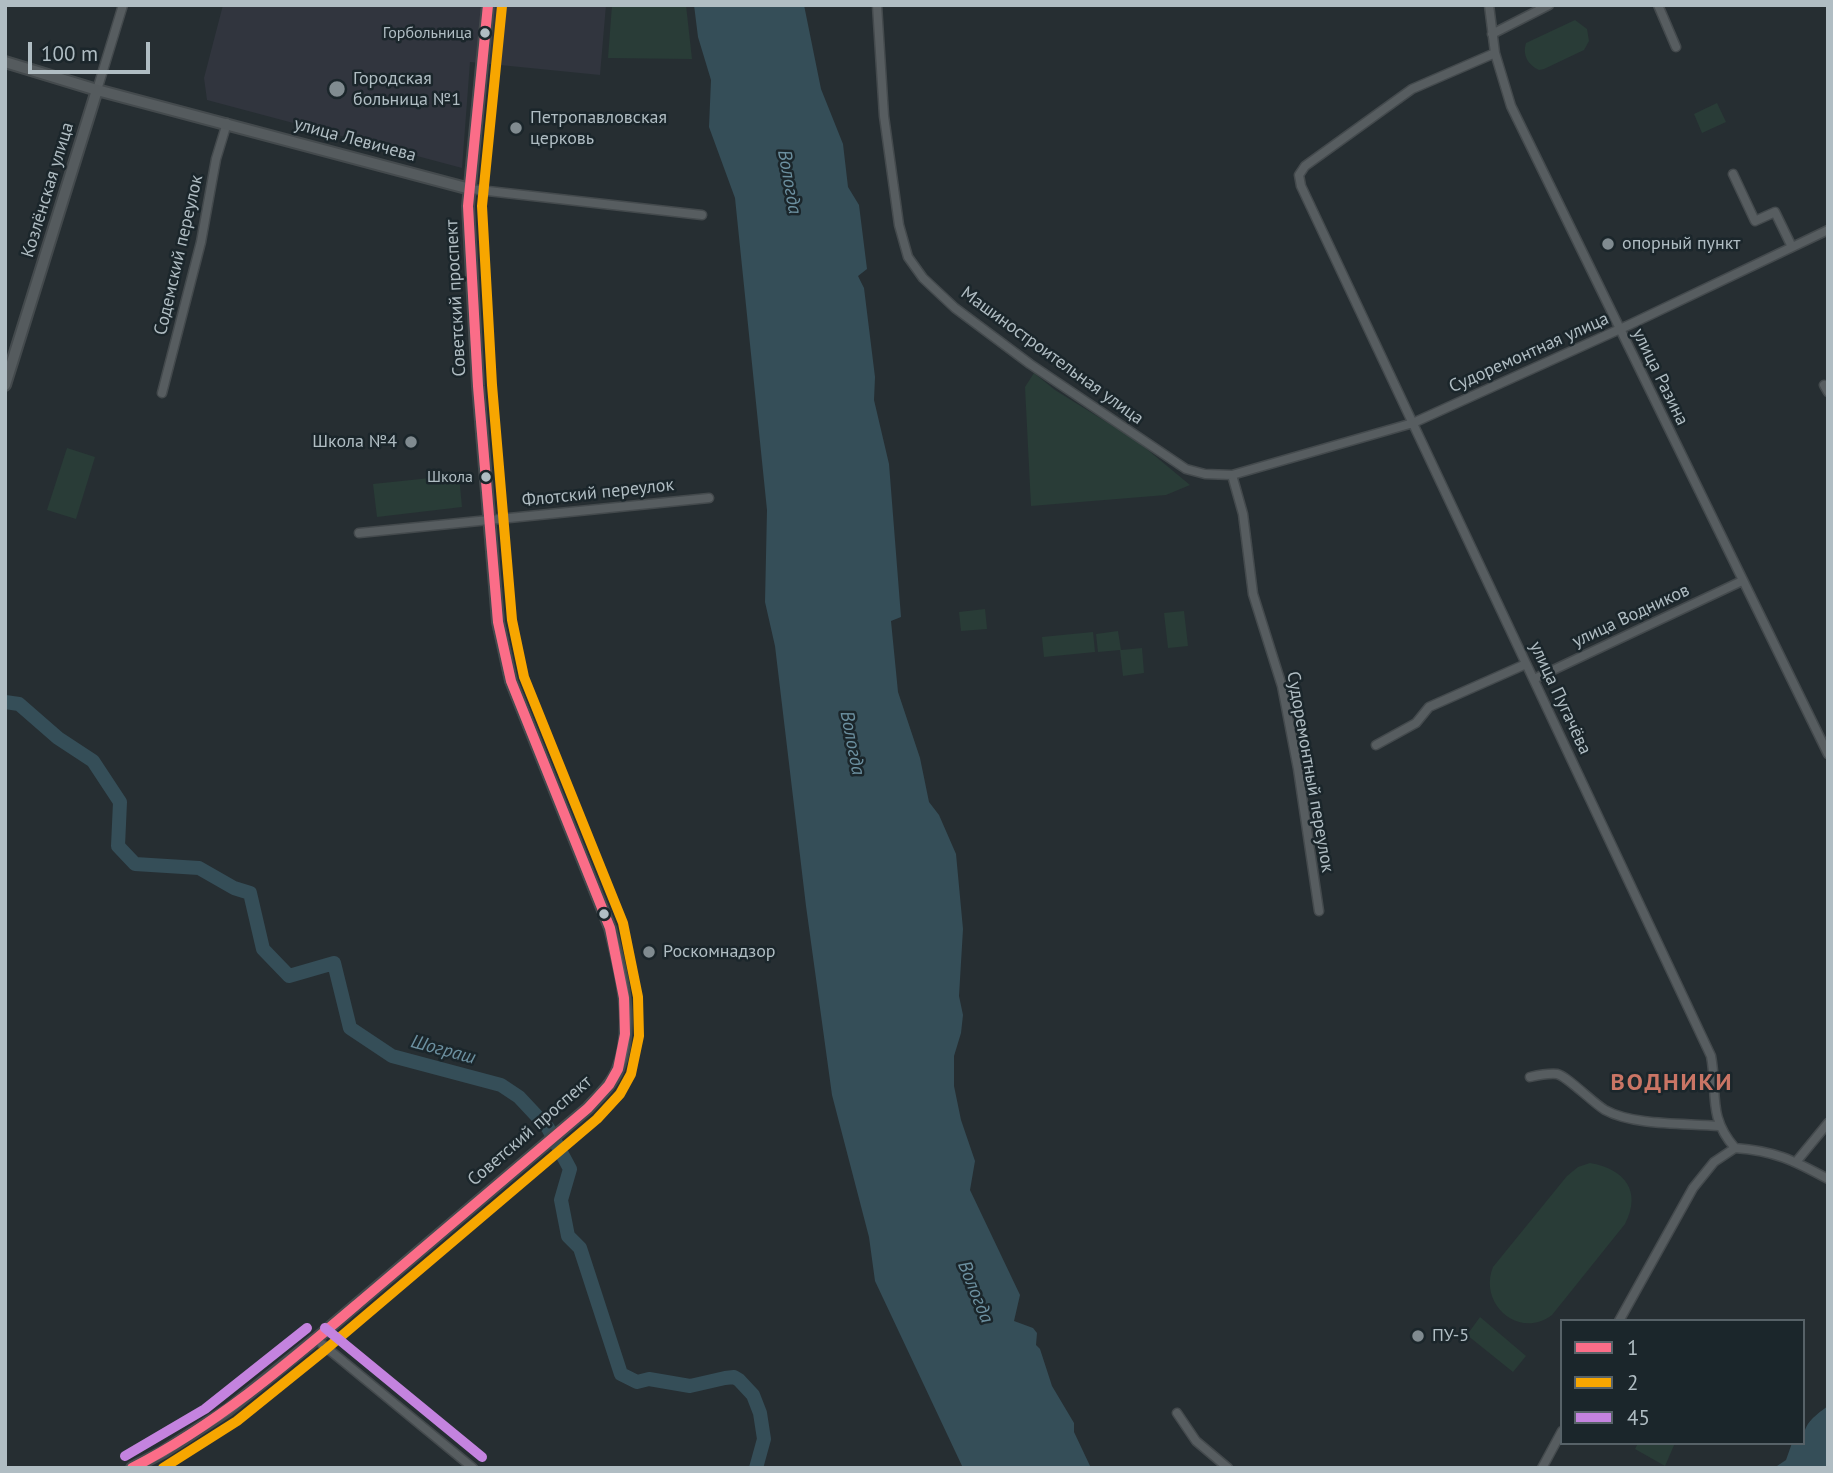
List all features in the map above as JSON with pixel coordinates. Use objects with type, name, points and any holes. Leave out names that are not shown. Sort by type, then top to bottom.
[{"type":"street","name":"Козлёнская улица","points":[[5,386],[12,346],[123,5]]},
{"type":"street","name":"Советский проспект","points":[[132,1468],[214,1420],[316,1339],[569,1125],[601,1094],[618,1069],[623,1051],[625,1029],[620,964],[608,922],[511,681],[498,622],[478,386],[468,206],[488,5]]},
{"type":"street","name":"Машиностроительная улица","points":[[877,5],[884,116],[899,225],[908,257],[923,278],[956,308],[1030,364],[1186,468],[1205,474],[1232,475]]},
{"type":"street","name":"улица Разина","points":[[1489,5],[1495,53],[1511,106],[1828,754]]},
{"type":"street","points":[[1492,34],[1549,5]]},
{"type":"street","points":[[1658,5],[1676,47]]},
{"type":"street","name":"улица Пугачёва","points":[[1495,53],[1412,89],[1305,166],[1299,175],[1301,187],[1711,1056],[1714,1110],[1719,1126],[1735,1148]]},
{"type":"street","name":"улица Левичева","points":[[5,62],[97,90],[470,189],[702,215]]},
{"type":"street","name":"Содемский переулок","points":[[162,393],[201,242],[216,159],[227,123]]},
{"type":"street","points":[[1734,174],[1755,221],[1776,212],[1792,247]]},
{"type":"street","name":"Судоремонтная улица","points":[[1232,475],[1413,423],[1828,230]]},
{"type":"street","name":"Судоремонтный переулок","points":[[1232,475],[1243,514],[1253,594],[1282,687],[1298,769],[1319,911]]},
{"type":"street","name":"Флотский переулок","points":[[359,533],[709,498]]},
{"type":"street","name":"улица Водников","points":[[1534,679],[1742,581]]},
{"type":"street","points":[[1376,746],[1416,723],[1429,707],[1526,664]]},
{"type":"street","points":[[1530,1077],[1560,1074],[1608,1111],[1640,1120],[1719,1126]]},
{"type":"street","points":[[1796,1162],[1828,1123]]},
{"type":"street","points":[[1620,1319],[1693,1188],[1714,1162],[1735,1148],[1761,1150],[1796,1162],[1828,1179]]},
{"type":"street","points":[[316,1339],[472,1468]]},
{"type":"street","points":[[1177,1413],[1196,1441],[1228,1468]]},
{"type":"street","points":[[1542,1468],[1560,1435]]},
{"type":"shaded area","name":"Городская больница №1","points":[[223,5],[606,5],[600,75],[470,62],[462,168],[207,100],[204,78]]},
{"type":"green space","points":[[612,5],[686,5],[692,59],[608,58]]},
{"type":"green space","points":[[1575,20],[1587,29],[1589,41],[1584,50],[1544,69],[1539,70],[1532,65],[1525,55],[1526,43]]},
{"type":"green space","points":[[1717,103],[1726,122],[1702,133],[1694,114]]},
{"type":"green space","points":[[1034,373],[1055,390],[1137,441],[1190,485],[1166,495],[1031,506],[1025,387]]},
{"type":"green space","points":[[67,448],[95,457],[76,519],[47,510]]},
{"type":"green space","points":[[459,475],[462,507],[377,517],[373,484]]},
{"type":"green space","points":[[985,609],[987,629],[961,631],[959,612]]},
{"type":"green space","points":[[1184,611],[1188,646],[1168,648],[1164,613]]},
{"type":"green space","points":[[1118,631],[1121,650],[1142,648],[1144,673],[1123,676],[1120,650],[1098,652],[1096,634]]},
{"type":"green space","points":[[1093,632],[1095,652],[1044,657],[1042,637]]},
{"type":"green space","points":[[1590,1163],[1613,1170],[1627,1183],[1632,1201],[1625,1224],[1552,1315],[1539,1322],[1515,1321],[1496,1305],[1491,1294],[1493,1267],[1567,1176],[1578,1167]]},
{"type":"green space","points":[[1480,1317],[1526,1356],[1513,1372],[1467,1335]]},
{"type":"green space","points":[[1637,1445],[1674,1445],[1665,1466],[1635,1449]]},
{"type":"water","name":"Вологда","points":[[694,5],[804,5],[821,89],[843,144],[848,187],[859,205],[867,269],[858,276],[864,288],[875,377],[874,400],[889,464],[901,617],[891,621],[898,692],[920,758],[929,802],[939,815],[956,854],[963,929],[959,996],[963,1015],[954,1056],[954,1086],[961,1120],[975,1161],[970,1190],[1020,1295],[1014,1321],[1033,1328],[1037,1333],[1036,1345],[1040,1349],[1052,1386],[1074,1423],[1074,1432],[1091,1468],[963,1468],[875,1281],[869,1237],[832,1095],[775,646],[765,602],[767,510],[735,198],[709,127],[711,80],[698,37]]},
{"type":"water","points":[[1828,1406],[1828,1468],[1774,1468],[1786,1460],[1791,1445],[1805,1445],[1805,1431]]},
{"type":"waterway","name":"Шограш","points":[[5,702],[19,704],[58,738],[93,761],[120,802],[118,846],[135,864],[199,868],[234,888],[250,893],[263,949],[289,976],[334,963],[350,1028],[392,1056],[501,1085],[519,1097],[548,1128],[570,1169],[561,1200],[568,1236],[580,1248],[621,1374],[637,1382],[649,1379],[690,1386],[725,1378],[734,1377],[739,1380],[753,1395],[760,1413],[764,1439],[756,1468]]},
{"type":"transit line","name":"1","points":[[132,1468],[196,1431],[284,1366],[588,1108],[609,1085],[618,1069],[625,1034],[624,998],[610,928],[511,681],[498,622],[478,386],[468,206],[488,5]]},
{"type":"transit line","name":"2","points":[[163,1468],[237,1421],[325,1350],[597,1119],[620,1094],[631,1074],[639,1036],[638,997],[623,923],[524,677],[512,620],[492,385],[482,206],[502,6]]},
{"type":"transit line","name":"45","points":[[125,1456],[205,1409],[307,1328]]},
{"type":"transit line","name":"45","points":[[325,1328],[482,1457]]},
{"type":"place","name":"Горбольница","points":[[485,33]]},
{"type":"place","name":"Городская больница №1","points":[[337,89]]},
{"type":"place","name":"Петропавловская церковь","points":[[516,128]]},
{"type":"place","name":"опорный пункт","points":[[1608,244]]},
{"type":"place","name":"Школа №4","points":[[411,442]]},
{"type":"place","name":"Школа","points":[[486,477]]},
{"type":"place","name":"Роскомнадзор","points":[[649,952]]},
{"type":"place","name":"ПУ-5","points":[[1418,1336]]},
{"type":"district","name":"ВОДНИКИ","points":[[1672,1083]]}]
